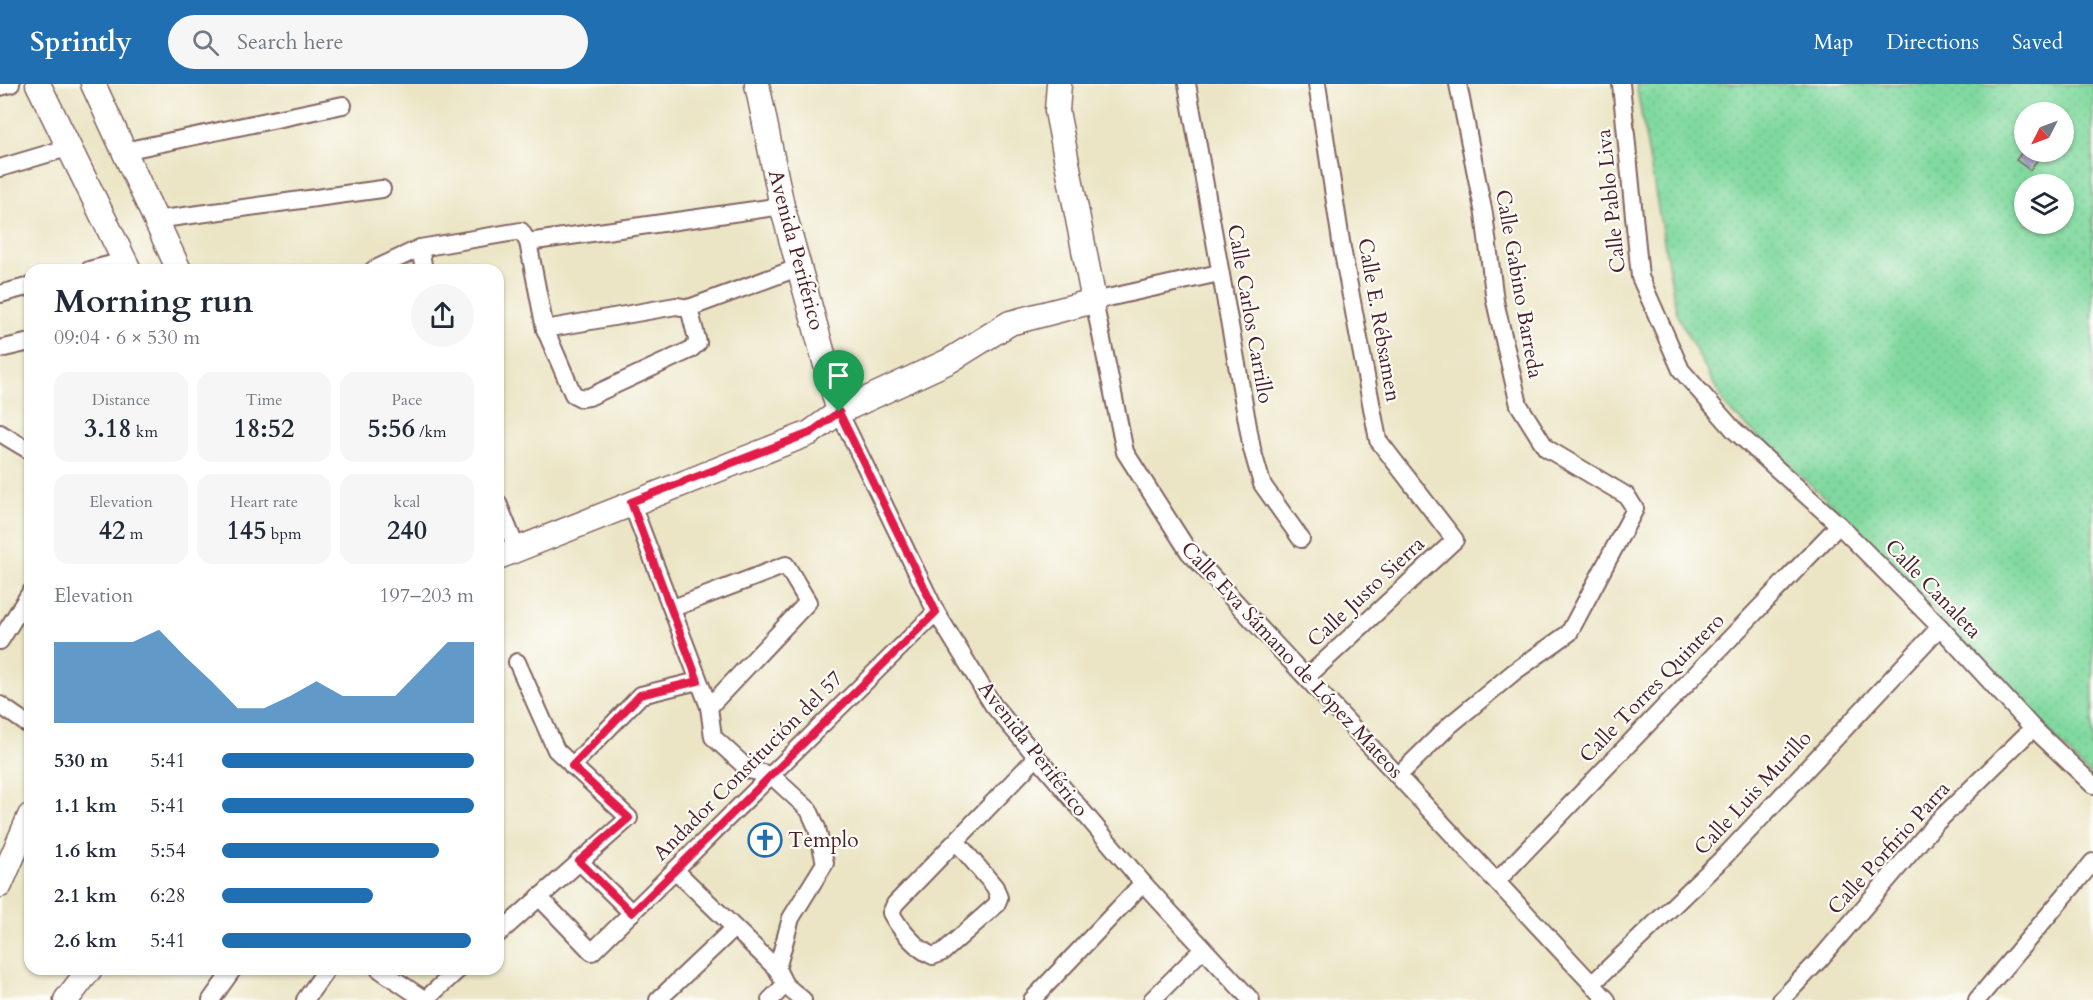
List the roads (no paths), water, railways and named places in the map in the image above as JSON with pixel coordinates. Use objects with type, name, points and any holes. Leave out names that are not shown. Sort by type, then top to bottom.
[{"type":"street","points":[[0,87],[11,84]]},
{"type":"street","points":[[38,84],[67,148],[126,264]]},
{"type":"street","points":[[93,84],[176,264]]},
{"type":"street","name":"Avenida Periférico","points":[[757,84],[782,206],[839,412],[936,612],[993,705],[1036,758],[1143,883],[1251,1000]]},
{"type":"street","name":"Calle Eva Sámano de López Mateos","points":[[1059,84],[1057,111],[1125,452],[1189,552],[1607,1000]]},
{"type":"street","name":"Calle Carlos Carrillo","points":[[1187,84],[1252,449],[1262,484],[1301,539]]},
{"type":"street","name":"Calle E. Rébsamen","points":[[1317,84],[1342,248],[1378,440],[1455,540]]},
{"type":"street","name":"Calle Gabino Barreda","points":[[1398,776],[1450,725],[1514,672],[1569,633],[1635,509],[1627,496],[1546,448],[1519,405],[1495,302],[1484,214],[1458,84]]},
{"type":"street","name":"Calle Pablo Liva","points":[[1621,84],[1640,277],[1658,323],[1682,370],[1734,430]]},
{"type":"street","points":[[124,151],[343,105]]},
{"type":"street","points":[[0,168],[67,148]]},
{"type":"street","points":[[155,220],[318,200],[382,189]]},
{"type":"street","points":[[528,242],[782,206]]},
{"type":"street","points":[[386,264],[420,248],[521,231],[528,242],[545,329],[573,394],[581,398],[589,397],[690,350],[698,343],[689,308]]},
{"type":"street","points":[[420,248],[423,264]]},
{"type":"street","points":[[545,329],[676,306],[689,308],[800,267]]},
{"type":"street","points":[[504,537],[507,554],[631,502],[810,433],[839,412],[949,361],[1010,323],[1094,301],[1219,273]]},
{"type":"street","points":[[0,294],[24,288]]},
{"type":"street","points":[[0,349],[24,343]]},
{"type":"street","name":"Calle Canaleta","points":[[1734,430],[1839,525],[1940,627],[2033,728],[2093,785]]},
{"type":"street","points":[[0,433],[24,448]]},
{"type":"street","points":[[631,502],[709,707],[713,737],[749,770],[771,775],[809,810],[817,828],[825,863],[802,896],[791,918],[777,969]]},
{"type":"street","name":"Calle Torres Quintero","points":[[1497,881],[1839,525]]},
{"type":"street","name":"Calle Justo Sierra","points":[[1307,677],[1455,540]]},
{"type":"street","points":[[673,608],[786,565],[808,602],[709,707]]},
{"type":"street","points":[[0,641],[24,603]]},
{"type":"street","name":"Andador Constitución del 57","points":[[539,897],[592,952],[936,612]]},
{"type":"street","name":"Calle Luis Murillo","points":[[1592,984],[1725,856],[1940,627]]},
{"type":"street","points":[[504,929],[629,818],[556,750],[546,732],[517,662]]},
{"type":"street","points":[[572,766],[640,695],[698,681]]},
{"type":"street","points":[[0,705],[24,722]]},
{"type":"street","name":"Calle Porfirio Parra","points":[[1781,1000],[1821,958],[1935,824],[2033,728]]},
{"type":"street","points":[[956,841],[995,887],[999,898],[996,905],[943,952],[933,956],[924,953],[891,913],[895,904],[1036,758]]},
{"type":"street","points":[[0,885],[24,830]]},
{"type":"street","points":[[579,861],[632,913]]},
{"type":"street","points":[[1977,1000],[2093,862]]},
{"type":"street","points":[[675,870],[733,929],[777,969],[785,986],[803,1000]]},
{"type":"street","points":[[1032,1000],[1143,883]]},
{"type":"street","points":[[658,1000],[733,929]]},
{"type":"street","points":[[1152,1000],[1203,949]]},
{"type":"street","points":[[66,1000],[85,975]]},
{"type":"street","points":[[211,1000],[229,975]]},
{"type":"street","points":[[305,1000],[323,975]]},
{"type":"street","points":[[385,975],[406,995],[425,1000],[452,975]]},
{"type":"street","points":[[770,1000],[785,986]]},
{"type":"place","name":"Templo","points":[[765,840]]}]
